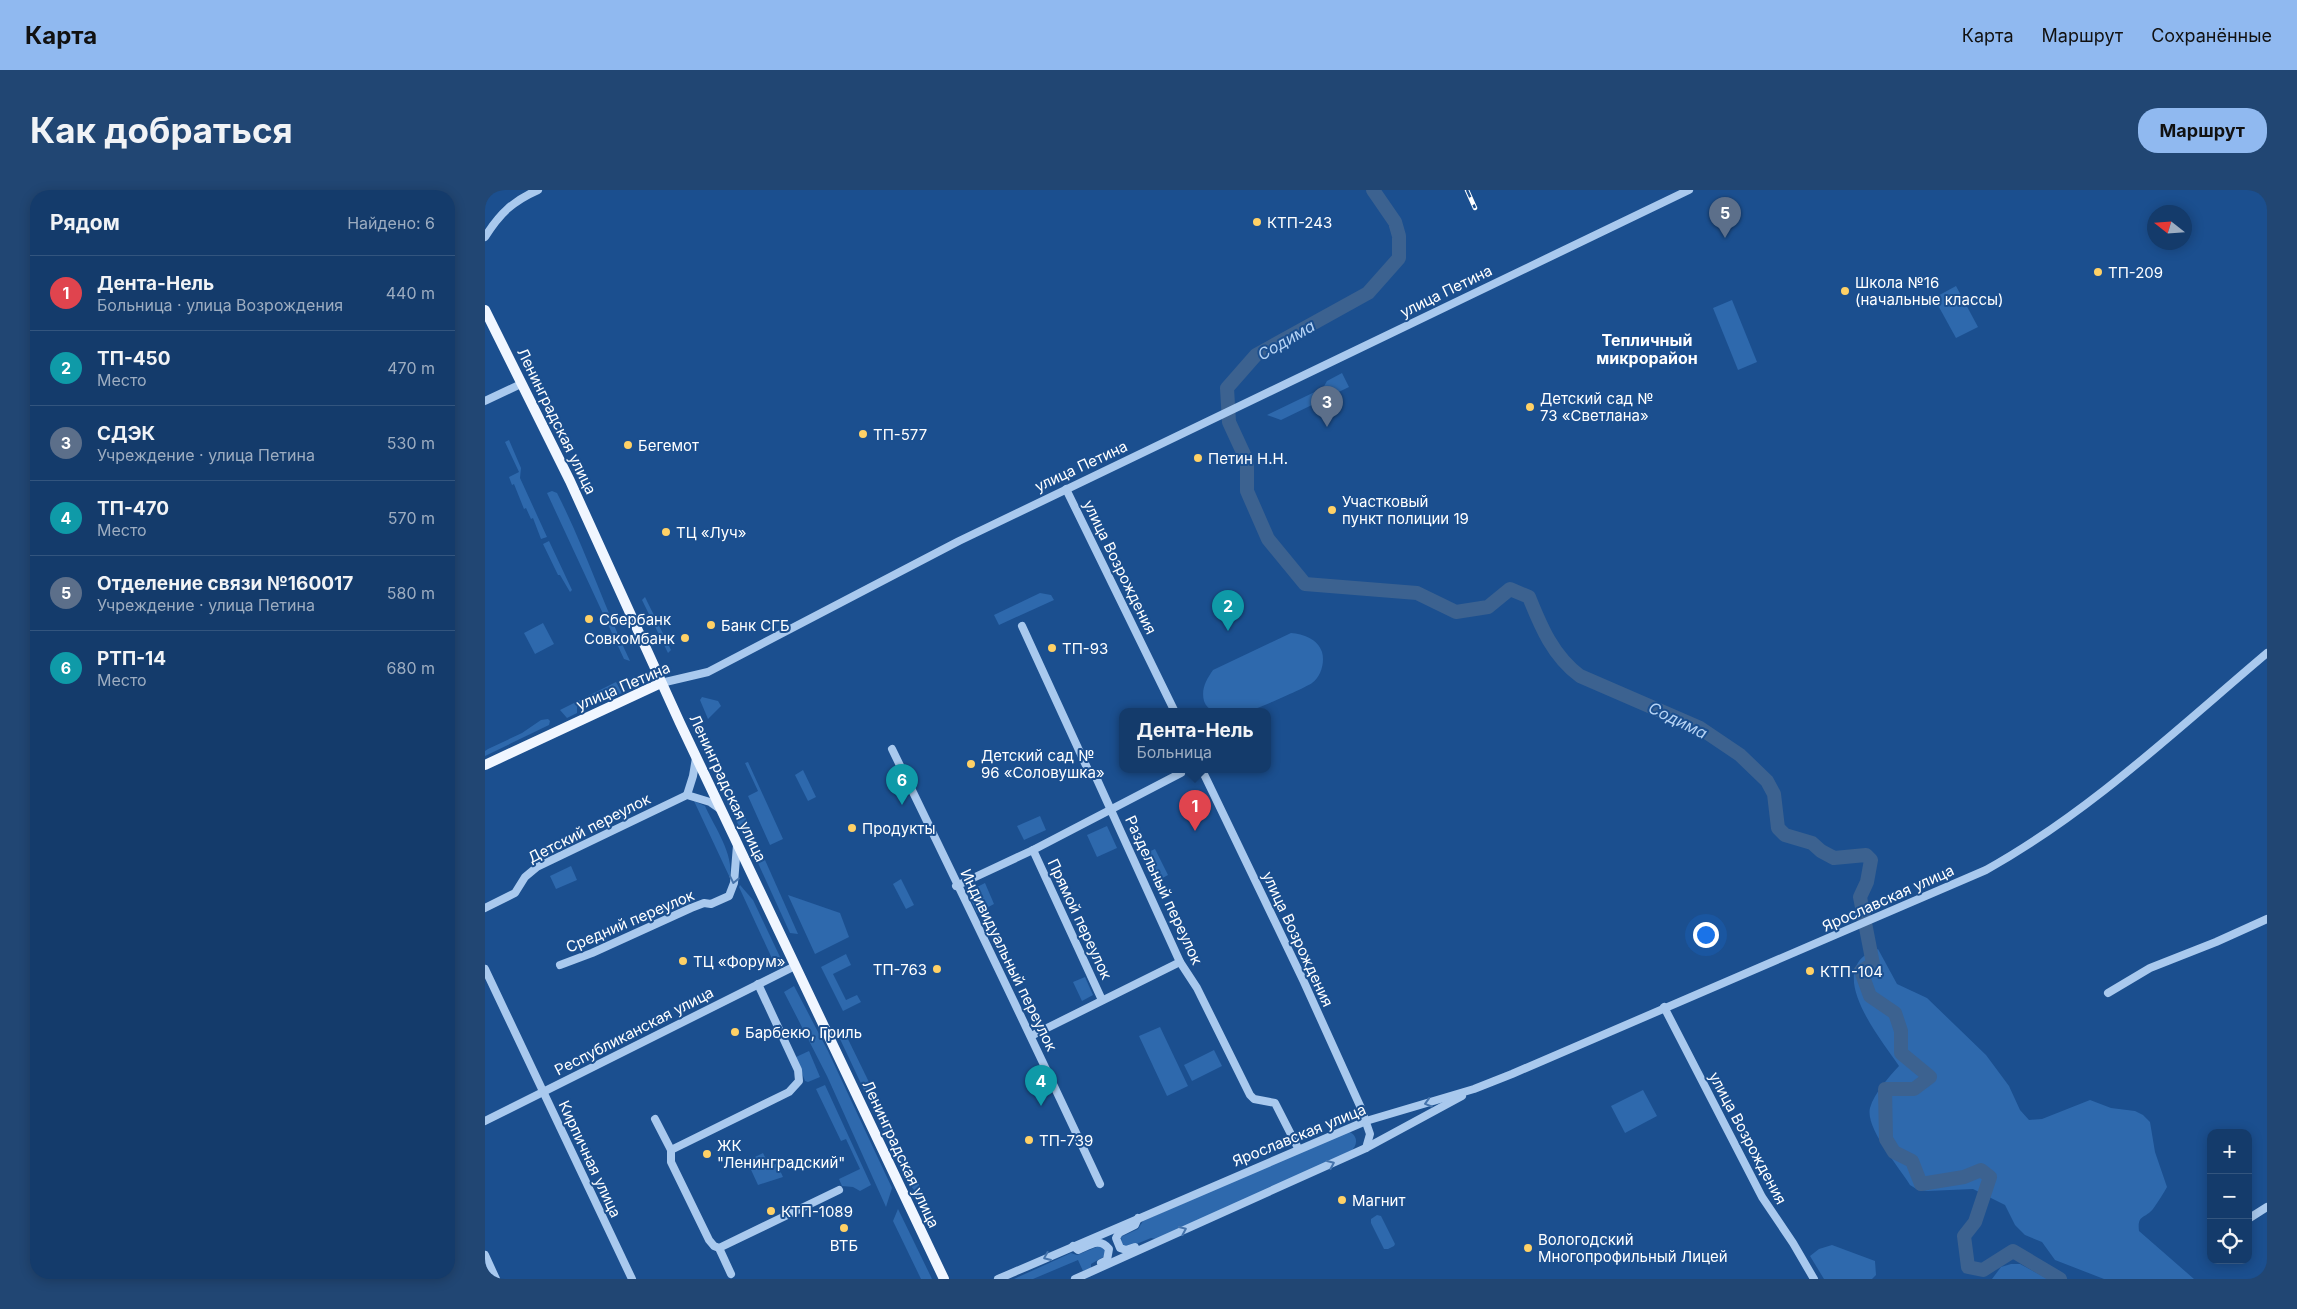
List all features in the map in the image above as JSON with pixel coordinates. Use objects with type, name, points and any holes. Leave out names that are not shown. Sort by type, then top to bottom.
[{"type":"main road","name":"Ленинградская улица","points":[[485,310],[574,489],[661,683],[944,1279]]},
{"type":"main road","name":"улица Петина","points":[[485,765],[661,683]]},
{"type":"street","points":[[485,237],[507,208],[519,198],[539,190]]},
{"type":"street","name":"улица Петина","points":[[661,683],[708,672],[916,562],[1245,404],[1678,192],[1689,190]]},
{"type":"street","points":[[485,401],[521,384]]},
{"type":"street","name":"улица Возрождения","points":[[1066,489],[1173,708]]},
{"type":"street","name":"Раздельный переулок","points":[[1022,626],[1089,772],[1095,776],[1111,810],[1180,962],[1197,988],[1249,1095],[1254,1099],[1275,1103],[1298,1148]]},
{"type":"street","name":"Ярославская улица","points":[[1075,1279],[1366,1148],[1474,1089],[1884,916],[1986,870],[2055,828],[2114,782],[2267,653]]},
{"type":"street","name":"Индивидуальный переулок","points":[[892,749],[1031,1036],[1100,1184]]},
{"type":"street","points":[[696,756],[693,776],[687,795],[710,802],[721,810]]},
{"type":"street","points":[[957,886],[1033,850],[1181,773]]},
{"type":"street","name":"улица Возрождения","points":[[1203,773],[1304,982],[1365,1121],[1370,1134],[1366,1148]]},
{"type":"street","name":"Детский переулок","points":[[485,908],[515,893],[525,878],[537,867],[687,795]]},
{"type":"street","name":"Средний переулок","points":[[560,965],[592,953],[691,908],[704,903],[711,904],[729,896],[734,883],[737,843]]},
{"type":"street","name":"Прямой переулок","points":[[1033,850],[1102,1000]]},
{"type":"street","points":[[2108,993],[2150,968],[2216,942],[2267,919]]},
{"type":"street","points":[[1031,1036],[1180,962]]},
{"type":"street","name":"Республиканская улица","points":[[485,1121],[795,966]]},
{"type":"street","name":"Кирпичная улица","points":[[485,969],[632,1279]]},
{"type":"street","points":[[671,1150],[789,1092],[799,1081],[798,1070],[758,984]]},
{"type":"street","name":"улица Возрождения","points":[[1664,1008],[1762,1197],[1793,1243],[1814,1279]]},
{"type":"street","name":"Ярославская улица","points":[[999,1279],[1298,1148],[1365,1121],[1474,1089]]},
{"type":"street","points":[[655,1119],[671,1150],[671,1162],[709,1240],[714,1246],[719,1248],[731,1274]]},
{"type":"street","points":[[719,1248],[839,1190]]},
{"type":"street","points":[[2252,1216],[2267,1207]]},
{"type":"street","name":"Ярославская улица","points":[[1138,1218],[1135,1225],[1119,1233],[1116,1238],[1118,1246],[1126,1250],[1150,1241],[1154,1243]]},
{"type":"street","name":"Ярославская улица","points":[[1073,1246],[1078,1250],[1099,1242],[1107,1246],[1109,1252],[1107,1260],[1095,1266],[1093,1271]]},
{"type":"street","points":[[485,1255],[496,1279]]},
{"type":"shaded area","points":[[1956,286],[1978,327],[1956,338],[1934,298]]},
{"type":"shaded area","points":[[1732,300],[1757,362],[1738,370],[1713,308]]},
{"type":"shaded area","points":[[1342,373],[1349,387],[1281,420],[1267,415],[1323,388],[1327,381]]},
{"type":"shaded area","points":[[509,440],[521,468],[520,478],[547,537],[541,539],[533,518],[531,519],[526,508],[524,509],[514,484],[512,485],[509,477],[519,472],[505,442]]},
{"type":"shaded area","points":[[552,491],[557,493],[567,514],[630,661],[624,659],[547,493]]},
{"type":"shaded area","points":[[549,541],[572,590],[570,592],[560,575],[558,575],[543,544]]},
{"type":"shaded area","points":[[1040,593],[1051,595],[1054,600],[999,625],[994,615]]},
{"type":"shaded area","points":[[645,597],[671,650],[668,653],[642,600]]},
{"type":"shaded area","points":[[543,623],[554,644],[535,654],[524,633]]},
{"type":"shaded area","points":[[1291,633],[1314,641],[1320,647],[1323,656],[1323,665],[1320,673],[1312,683],[1258,708],[1210,708],[1207,706],[1203,697],[1204,689],[1206,681],[1213,670]]},
{"type":"shaded area","points":[[616,682],[622,693],[610,698],[604,692],[577,706],[577,713],[567,718],[560,710]]},
{"type":"shaded area","points":[[702,697],[718,701],[721,706],[708,719],[700,700]]},
{"type":"shaded area","points":[[548,719],[550,721],[549,725],[485,756],[485,751],[488,749],[522,733],[541,720]]},
{"type":"shaded area","points":[[748,762],[783,839],[770,845],[748,796],[758,791],[745,763]]},
{"type":"shaded area","points":[[803,770],[816,797],[808,801],[795,775]]},
{"type":"shaded area","points":[[732,787],[760,851],[753,854],[726,800]]},
{"type":"shaded area","points":[[694,801],[705,806],[723,841],[729,860],[730,878]]},
{"type":"shaded area","points":[[1040,816],[1046,830],[1024,840],[1017,826]]},
{"type":"shaded area","points":[[1107,826],[1117,848],[1097,857],[1087,835]]},
{"type":"shaded area","points":[[1155,849],[1168,875],[1157,881],[1144,854]]},
{"type":"shaded area","points":[[765,860],[798,934],[790,933],[758,863]]},
{"type":"shaded area","points":[[571,866],[577,880],[556,889],[550,876]]},
{"type":"shaded area","points":[[901,879],[914,905],[906,909],[893,884]]},
{"type":"shaded area","points":[[985,883],[994,904],[977,913],[971,900],[973,889]]},
{"type":"shaded area","points":[[740,885],[753,900],[781,959],[775,965],[739,887]]},
{"type":"shaded area","points":[[788,895],[840,913],[849,937],[815,954]]},
{"type":"shaded area","points":[[1878,949],[1897,984],[1927,998],[1986,1055],[2009,1086],[2020,1110],[2029,1120],[2042,1119],[2090,1100],[2111,1108],[2135,1111],[2143,1115],[2150,1122],[2155,1152],[2167,1187],[2153,1209],[2140,1219],[2139,1231],[2194,1279],[2104,1279],[2055,1260],[2042,1242],[2025,1235],[2015,1225],[2005,1205],[1973,1189],[1927,1191],[1918,1190],[1910,1185],[1884,1147],[1870,1116],[1872,1102],[1882,1086],[1899,1066],[1864,1012],[1857,996],[1854,981],[1856,967],[1864,956]]},
{"type":"shaded area","points":[[846,954],[851,965],[833,974],[846,1000],[857,995],[861,1002],[843,1011],[821,967]]},
{"type":"shaded area","points":[[1085,977],[1093,995],[1082,1001],[1073,982]]},
{"type":"shaded area","points":[[794,986],[828,1051],[892,1188],[886,1207],[827,1076],[784,992]]},
{"type":"shaded area","points":[[1160,1027],[1188,1086],[1167,1096],[1139,1036]]},
{"type":"shaded area","points":[[846,1035],[925,1197],[921,1199],[907,1181],[840,1039]]},
{"type":"shaded area","points":[[1214,1050],[1222,1066],[1192,1081],[1184,1065]]},
{"type":"shaded area","points":[[809,1051],[820,1077],[808,1082],[805,1081],[796,1057]]},
{"type":"shaded area","points":[[825,1085],[871,1185],[860,1191],[853,1187],[842,1186],[839,1179],[860,1169],[846,1139],[841,1141],[816,1089]]},
{"type":"shaded area","points":[[1643,1090],[1657,1116],[1625,1133],[1611,1106]]},
{"type":"shaded area","points":[[1347,1131],[1351,1132],[1356,1140],[1355,1146],[1350,1152],[1156,1239],[1151,1238],[1129,1247],[1122,1245],[1121,1237],[1138,1229],[1143,1221]]},
{"type":"shaded area","points":[[763,1153],[769,1165],[777,1164],[783,1177],[758,1185],[747,1161]]},
{"type":"shaded area","points":[[898,1209],[932,1279],[921,1279],[893,1221]]},
{"type":"shaded area","points":[[1377,1215],[1381,1216],[1395,1244],[1388,1249],[1384,1249],[1371,1223],[1371,1219]]},
{"type":"shaded area","points":[[1832,1245],[1875,1261],[1876,1275],[1872,1279],[1824,1279],[1810,1256],[1819,1249]]},
{"type":"shaded area","points":[[1099,1246],[1105,1250],[1105,1256],[1091,1264],[1091,1268],[1083,1271],[1078,1260],[1033,1279],[1014,1279],[1071,1253],[1077,1255]]},
{"type":"shaded area","points":[[2020,1264],[2048,1279],[1992,1279],[2001,1267]]},
{"type":"waterway","name":"Содима","points":[[1373,190],[1395,222],[1399,236],[1399,258],[1368,293],[1256,355],[1227,388],[1229,422],[1247,461],[1247,491],[1268,539],[1305,584],[1417,593],[1456,612],[1488,607],[1510,589],[1529,597],[1543,630],[1555,650],[1580,676],[1700,728],[1740,755],[1767,781],[1774,794],[1778,828],[1785,835],[1812,843],[1821,851],[1834,858],[1866,855],[1871,860],[1867,882],[1860,897],[1873,964],[1861,971],[1870,996],[1895,1013],[1901,1031],[1901,1053],[1930,1077],[1914,1089],[1885,1089],[1886,1139],[1894,1152],[1912,1161],[1921,1184],[1964,1177],[1981,1170],[1990,1177],[1975,1222],[1964,1236],[1968,1267],[1983,1270],[2013,1251],[2060,1279]]},
{"type":"railway","points":[[1467,190],[1475,208]]},
{"type":"place","name":"КТП-243","points":[[1257,222]]},
{"type":"place","name":"Отделение связи №160017","points":[[1725,238]]},
{"type":"place","name":"ТП-209","points":[[2098,272]]},
{"type":"place","name":"Школа №16 (начальные классы)","points":[[1845,291]]},
{"type":"place","name":"Детский сад № 73 «Светлана»","points":[[1530,407]]},
{"type":"place","name":"СДЭК","points":[[1327,427]]},
{"type":"place","name":"ТП-577","points":[[863,434]]},
{"type":"place","name":"Бегемот","points":[[628,445]]},
{"type":"place","name":"Петин Н.Н.","points":[[1198,458]]},
{"type":"place","name":"Участковый пункт полиции 19","points":[[1332,510]]},
{"type":"place","name":"ТЦ «Луч»","points":[[666,532]]},
{"type":"place","name":"Сбербанк","points":[[589,619]]},
{"type":"place","name":"Банк СГБ","points":[[711,625]]},
{"type":"place","name":"ТП-450","points":[[1228,631]]},
{"type":"place","name":"Совкомбанк","points":[[685,638]]},
{"type":"place","name":"ТП-93","points":[[1052,648]]},
{"type":"place","name":"Детский сад № 96 «Соловушка»","points":[[971,764]]},
{"type":"place","name":"РТП-14","points":[[902,805]]},
{"type":"place","name":"Продукты","points":[[852,828]]},
{"type":"place","name":"Дента-Нель","points":[[1195,831]]},
{"type":"place","name":"ТЦ «Форум»","points":[[683,961]]},
{"type":"place","name":"ТП-763","points":[[937,969]]},
{"type":"place","name":"КТП-104","points":[[1810,971]]},
{"type":"place","name":"Барбекю, Гриль","points":[[735,1032]]},
{"type":"place","name":"ТП-470","points":[[1041,1106]]},
{"type":"place","name":"ТП-739","points":[[1029,1140]]},
{"type":"place","name":"ЖК \"Ленинградский\"","points":[[707,1154]]},
{"type":"place","name":"Магнит","points":[[1342,1200]]},
{"type":"place","name":"КТП-1089","points":[[771,1211]]},
{"type":"place","name":"ВТБ","points":[[844,1228]]},
{"type":"place","name":"Вологодский Многопрофильный Лицей","points":[[1528,1248]]},
{"type":"district","name":"Тепличный микрорайон","points":[[1647,349]]}]
